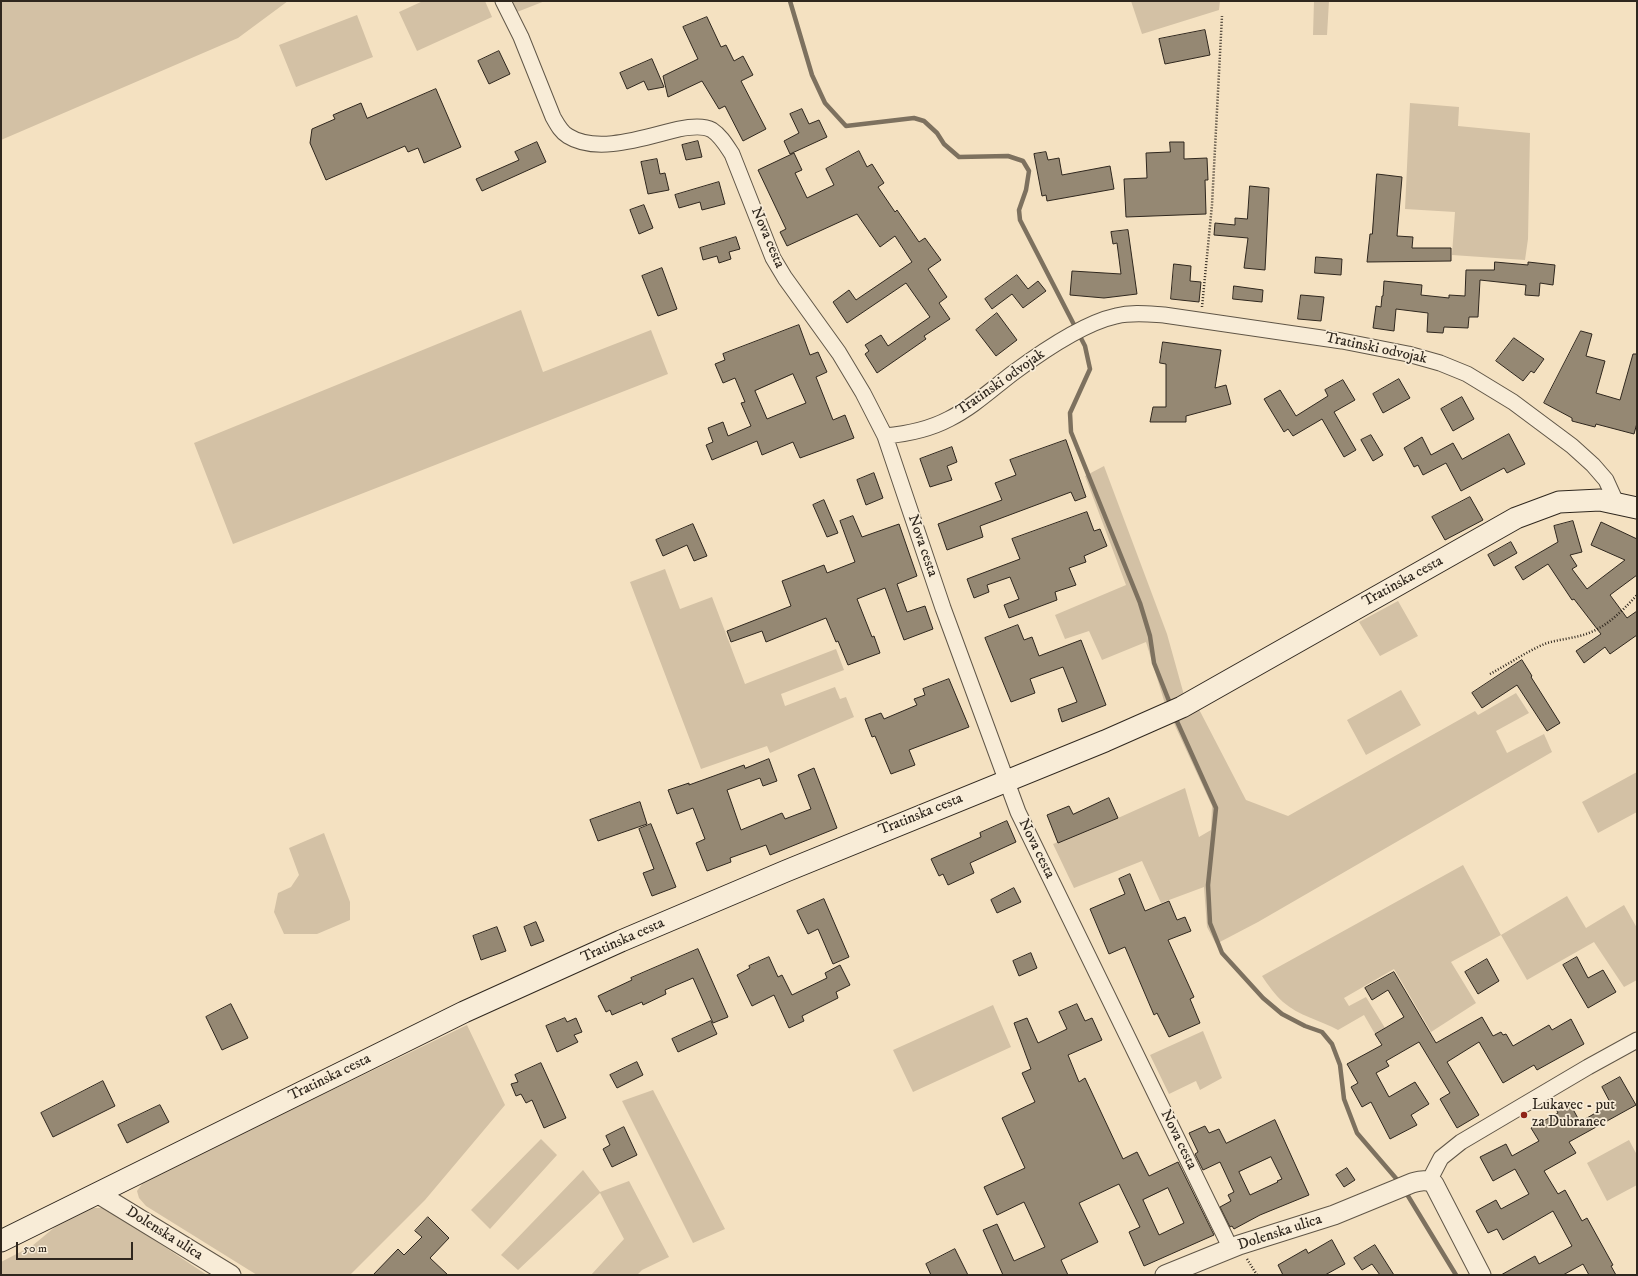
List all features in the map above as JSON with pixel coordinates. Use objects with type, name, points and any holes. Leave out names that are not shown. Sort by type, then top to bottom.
[{"type":"main road","name":"Tratinska cesta","points":[[1,1241],[478,1006],[621,941],[786,870],[1104,741],[1182,707],[1516,518],[1559,502],[1600,500],[1616,502],[1637,508]]},
{"type":"street","name":"Nova cesta","points":[[503,1],[521,37],[553,117],[559,127],[568,136],[579,141],[608,144],[684,128],[700,127],[711,130],[723,140],[732,154],[773,258],[785,278],[839,353],[863,393],[885,436],[940,601],[1006,781],[1032,841],[1231,1249]]},
{"type":"street","name":"Tratinski odvojak","points":[[885,436],[902,434],[949,419],[975,403],[1013,373],[1069,336],[1115,316],[1135,313],[1199,319],[1342,341],[1408,354],[1440,363],[1467,374],[1512,402],[1572,446],[1594,465],[1606,480],[1616,502]]},
{"type":"street","points":[[1412,1185],[1461,1142],[1581,1071],[1637,1040]]},
{"type":"street","points":[[1412,1185],[1434,1184],[1481,1275]]},
{"type":"street","name":"Dolenska ulica","points":[[1165,1275],[1231,1249],[1334,1215],[1412,1185]]},
{"type":"street","name":"Dolenska ulica","points":[[97,1193],[231,1275]]},
{"type":"path","points":[[1199,319],[1203,303],[1212,205],[1222,16]]},
{"type":"path","points":[[1490,674],[1534,649],[1548,643],[1588,633],[1602,627],[1622,611],[1637,595]]},
{"type":"shaded area","points":[[1,1],[288,1],[238,38],[1,140]]},
{"type":"shaded area","points":[[423,1],[485,1],[492,17],[417,51],[399,12]]},
{"type":"shaded area","points":[[510,1],[545,1],[517,12]]},
{"type":"shaded area","points":[[1131,1],[1220,1],[1219,10],[1142,34]]},
{"type":"shaded area","points":[[1314,1],[1329,1],[1327,35],[1313,35]]},
{"type":"shaded area","points":[[357,15],[373,57],[296,87],[279,45]]},
{"type":"shaded area","points":[[1410,103],[1459,107],[1458,126],[1530,133],[1528,239],[1525,260],[1452,255],[1455,212],[1405,209]]},
{"type":"shaded area","points":[[521,310],[543,372],[651,330],[668,374],[233,544],[194,443]]},
{"type":"shaded area","points":[[1104,466],[1167,634],[1184,695],[1190,692],[1246,800],[1288,816],[1475,711],[1478,715],[1516,693],[1529,713],[1496,731],[1507,753],[1544,734],[1552,752],[1258,922],[1216,944],[1207,927],[1204,887],[1161,903],[1142,861],[1074,888],[1053,844],[1118,818],[1185,788],[1199,837],[1211,830],[1212,806],[1165,704],[1146,642],[1102,660],[1089,631],[1065,639],[1055,615],[1126,585],[1085,476]]},
{"type":"shaded area","points":[[665,569],[680,609],[712,597],[745,684],[836,649],[844,670],[781,694],[785,706],[835,687],[840,699],[846,697],[854,717],[770,753],[767,746],[701,769],[630,582]]},
{"type":"shaded area","points":[[1398,601],[1418,636],[1380,656],[1359,622]]},
{"type":"shaded area","points":[[1401,690],[1421,725],[1366,755],[1347,720]]},
{"type":"shaded area","points":[[1637,772],[1637,812],[1598,833],[1582,802]]},
{"type":"shaded area","points":[[324,833],[350,902],[350,920],[317,934],[284,934],[274,912],[278,893],[291,887],[299,875],[289,848]]},
{"type":"shaded area","points":[[1463,865],[1501,935],[1451,962],[1476,1003],[1431,1032],[1394,969],[1344,998],[1349,1006],[1366,997],[1385,1028],[1375,1034],[1364,1015],[1338,1030],[1296,1011],[1280,999],[1262,976]]},
{"type":"shaded area","points":[[1567,896],[1586,928],[1624,905],[1637,928],[1637,980],[1624,987],[1594,942],[1527,980],[1501,935]]},
{"type":"shaded area","points":[[993,1005],[1011,1047],[913,1092],[893,1050]]},
{"type":"shaded area","points":[[467,1025],[505,1105],[425,1200],[350,1275],[257,1275],[146,1206],[139,1198],[137,1191],[142,1184],[162,1172]]},
{"type":"shaded area","points":[[1203,1031],[1222,1078],[1200,1090],[1196,1081],[1169,1094],[1150,1055]]},
{"type":"shaded area","points":[[653,1090],[725,1229],[693,1243],[622,1101]]},
{"type":"shaded area","points":[[541,1139],[557,1155],[490,1229],[471,1210]]},
{"type":"shaded area","points":[[1629,1140],[1637,1155],[1637,1185],[1607,1201],[1587,1163]]},
{"type":"shaded area","points":[[583,1170],[600,1192],[629,1181],[669,1257],[642,1270],[637,1275],[591,1275],[624,1239],[600,1193],[518,1270],[501,1255]]},
{"type":"shaded area","points":[[85,1208],[102,1208],[124,1220],[207,1275],[1,1275],[1,1262],[32,1246],[61,1222]]},
{"type":"building","points":[[707,17],[721,47],[726,45],[734,61],[743,56],[753,75],[741,81],[766,129],[743,141],[725,106],[719,109],[702,81],[668,97],[663,76],[698,59],[683,27]]},
{"type":"building","points":[[1205,30],[1210,55],[1165,64],[1159,39]]},
{"type":"building","points":[[499,51],[510,74],[489,84],[478,61]]},
{"type":"building","points":[[652,59],[664,87],[648,90],[644,81],[627,89],[620,73]]},
{"type":"building","points":[[436,89],[461,147],[424,163],[418,148],[408,152],[405,146],[326,180],[310,143],[312,129],[335,119],[333,115],[361,103],[367,118]]},
{"type":"building","points":[[802,109],[809,124],[819,120],[827,137],[790,154],[784,141],[799,133],[790,114]]},
{"type":"building","points":[[698,141],[702,157],[686,160],[682,145]]},
{"type":"building","points":[[537,142],[546,162],[482,191],[476,179],[519,160],[515,152]]},
{"type":"building","points":[[1170,142],[1184,142],[1184,159],[1207,158],[1208,180],[1205,180],[1206,214],[1126,217],[1124,179],[1147,178],[1146,153],[1170,152]]},
{"type":"building","points":[[859,151],[867,167],[872,164],[884,183],[878,187],[895,212],[897,210],[919,242],[925,238],[941,260],[928,269],[947,297],[939,303],[950,319],[924,336],[926,339],[877,373],[865,354],[869,351],[865,345],[881,335],[888,346],[930,317],[906,283],[847,323],[833,302],[849,290],[856,300],[912,262],[895,236],[880,247],[857,214],[787,246],[780,232],[786,229],[758,170],[794,153],[802,170],[795,173],[807,198],[834,185],[826,169]]},
{"type":"building","points":[[1046,152],[1048,160],[1059,158],[1062,175],[1110,166],[1114,189],[1047,201],[1046,195],[1042,196],[1034,154]]},
{"type":"building","points":[[657,159],[660,174],[665,173],[669,190],[648,194],[641,162]]},
{"type":"building","points":[[1377,174],[1402,177],[1397,236],[1413,237],[1412,248],[1451,248],[1451,261],[1367,262],[1370,234],[1372,234]]},
{"type":"building","points":[[719,182],[725,204],[702,210],[700,202],[679,208],[675,195]]},
{"type":"building","points":[[1250,186],[1269,188],[1265,270],[1244,268],[1248,238],[1214,235],[1215,223],[1235,225],[1235,218],[1247,219]]},
{"type":"building","points":[[644,205],[653,228],[639,234],[630,210]]},
{"type":"building","points":[[1128,230],[1137,294],[1104,298],[1070,295],[1072,271],[1121,274],[1117,243],[1113,244],[1111,232]]},
{"type":"building","points":[[736,237],[740,249],[729,252],[731,259],[719,263],[717,256],[703,260],[700,248]]},
{"type":"building","points":[[1316,257],[1342,259],[1341,275],[1315,273]]},
{"type":"building","points":[[1495,262],[1528,265],[1528,262],[1555,265],[1553,285],[1540,283],[1539,296],[1525,295],[1526,285],[1480,280],[1478,317],[1469,317],[1468,328],[1444,327],[1443,333],[1427,332],[1428,313],[1396,309],[1394,331],[1373,328],[1376,306],[1381,307],[1384,281],[1422,285],[1421,295],[1449,298],[1449,295],[1465,296],[1466,270],[1494,270]]},
{"type":"building","points":[[1174,264],[1191,266],[1190,281],[1201,282],[1199,302],[1171,299]]},
{"type":"building","points":[[662,268],[677,309],[658,316],[642,276]]},
{"type":"building","points":[[1017,275],[1028,289],[1038,281],[1046,291],[1023,308],[1012,294],[992,309],[985,299]]},
{"type":"building","points":[[1234,286],[1263,290],[1262,302],[1233,299]]},
{"type":"building","points":[[1301,295],[1324,297],[1321,321],[1298,319]]},
{"type":"building","points":[[997,313],[1017,340],[996,356],[976,330]]},
{"type":"building","points":[[799,325],[810,355],[818,352],[827,372],[816,377],[833,420],[845,415],[854,438],[800,458],[793,442],[762,455],[757,441],[712,460],[706,445],[713,442],[708,428],[723,422],[728,436],[751,426],[741,403],[745,402],[735,378],[723,383],[715,364],[725,360],[723,354]],"holes":[[[793,374],[806,403],[767,419],[755,391]]]},
{"type":"building","points":[[1581,331],[1592,334],[1586,356],[1605,361],[1596,393],[1620,400],[1633,354],[1637,354],[1637,423],[1634,434],[1596,424],[1595,427],[1572,421],[1572,418],[1544,403]]},
{"type":"building","points":[[1514,338],[1544,359],[1534,373],[1531,371],[1523,381],[1496,361]]},
{"type":"building","points":[[1163,342],[1221,350],[1215,388],[1226,385],[1231,404],[1186,416],[1186,422],[1150,422],[1153,407],[1166,407],[1166,364],[1160,363]]},
{"type":"building","points":[[1399,379],[1410,398],[1383,413],[1373,394]]},
{"type":"building","points":[[1343,380],[1355,400],[1334,412],[1356,450],[1344,457],[1322,419],[1293,436],[1288,429],[1284,432],[1264,399],[1280,390],[1296,416],[1328,396],[1325,390]]},
{"type":"building","points":[[1462,397],[1474,419],[1453,431],[1441,409]]},
{"type":"building","points":[[1509,434],[1525,464],[1507,473],[1504,468],[1461,491],[1446,463],[1423,475],[1418,465],[1414,467],[1404,448],[1422,437],[1431,455],[1453,443],[1462,459]]},
{"type":"building","points":[[1371,435],[1383,455],[1373,461],[1361,440]]},
{"type":"building","points":[[1066,440],[1086,497],[1075,501],[1071,492],[980,526],[983,537],[947,550],[938,524],[1002,500],[995,483],[1016,475],[1010,460]]},
{"type":"building","points":[[952,447],[957,462],[947,466],[952,480],[930,487],[920,459]]},
{"type":"building","points":[[874,473],[883,498],[866,505],[857,480]]},
{"type":"building","points":[[1470,497],[1483,520],[1445,540],[1432,517]]},
{"type":"building","points":[[824,500],[838,533],[827,537],[813,505]]},
{"type":"building","points":[[1087,512],[1094,531],[1100,529],[1107,546],[1084,556],[1086,562],[1069,568],[1076,585],[1055,592],[1057,600],[1009,618],[1004,605],[1019,599],[1010,577],[987,585],[989,592],[974,598],[967,579],[1020,559],[1012,539]]},
{"type":"building","points":[[853,516],[862,537],[899,524],[917,576],[897,584],[907,612],[925,606],[933,629],[904,640],[885,588],[857,599],[880,653],[848,665],[826,618],[766,642],[762,631],[731,642],[727,631],[791,606],[782,581],[824,565],[827,573],[855,562],[840,521]]},
{"type":"building","points":[[1573,521],[1582,552],[1570,555],[1577,566],[1572,569],[1587,589],[1625,560],[1591,545],[1601,522],[1637,539],[1637,575],[1610,595],[1627,618],[1637,611],[1637,635],[1610,654],[1605,647],[1584,663],[1576,651],[1601,634],[1574,599],[1572,600],[1548,564],[1523,580],[1515,567],[1558,542],[1554,526]]},
{"type":"building","points":[[693,524],[707,556],[694,561],[687,545],[663,556],[656,540]]},
{"type":"building","points":[[1511,542],[1517,553],[1494,566],[1488,555]]},
{"type":"building","points":[[1018,625],[1024,640],[1032,637],[1039,656],[1081,640],[1106,705],[1062,722],[1058,709],[1077,702],[1063,667],[1030,679],[1035,693],[1011,702],[985,638]]},
{"type":"building","points":[[1522,660],[1560,723],[1547,731],[1517,685],[1482,708],[1472,693]]},
{"type":"building","points":[[949,679],[969,727],[909,750],[915,765],[891,774],[875,736],[872,737],[865,719],[881,713],[884,719],[917,705],[914,699],[925,695],[923,689]]},
{"type":"building","points":[[769,759],[777,781],[763,786],[760,778],[727,790],[741,830],[782,813],[785,819],[811,809],[798,775],[814,768],[837,828],[770,855],[766,845],[730,858],[731,862],[707,871],[696,843],[705,839],[693,808],[677,814],[668,790],[689,783],[689,785],[744,765],[745,768]]},
{"type":"building","points":[[1109,798],[1118,818],[1058,843],[1047,815],[1069,806],[1073,814]]},
{"type":"building","points":[[640,802],[647,824],[598,841],[590,820]]},
{"type":"building","points":[[1007,821],[1016,842],[970,863],[974,873],[948,885],[943,874],[939,876],[931,859],[981,837],[980,833]]},
{"type":"building","points":[[651,824],[676,887],[652,896],[643,873],[654,869],[639,829]]},
{"type":"building","points":[[1130,874],[1145,911],[1169,901],[1177,920],[1185,917],[1191,931],[1168,940],[1194,997],[1190,999],[1200,1023],[1169,1037],[1157,1013],[1154,1015],[1125,947],[1109,954],[1090,909],[1125,894],[1119,879]]},
{"type":"building","points":[[1014,888],[1021,902],[997,913],[991,900]]},
{"type":"building","points":[[824,899],[849,957],[833,964],[818,929],[808,934],[797,911]]},
{"type":"building","points":[[536,922],[544,941],[531,946],[524,927]]},
{"type":"building","points":[[497,927],[506,951],[481,960],[473,936]]},
{"type":"building","points":[[698,949],[728,1017],[713,1023],[693,978],[665,990],[666,994],[643,1005],[642,1002],[612,1015],[610,1010],[606,1012],[598,996],[632,980],[631,978]]},
{"type":"building","points":[[1031,953],[1037,968],[1019,976],[1013,961]]},
{"type":"building","points":[[769,957],[778,977],[782,975],[792,995],[827,978],[825,973],[840,965],[850,985],[836,992],[838,998],[802,1016],[804,1021],[789,1028],[774,995],[752,1006],[737,975],[750,968],[749,966]]},
{"type":"building","points":[[1577,957],[1588,978],[1603,970],[1616,992],[1588,1008],[1563,965]]},
{"type":"building","points":[[1487,959],[1499,981],[1478,994],[1465,972]]},
{"type":"building","points":[[1394,972],[1436,1043],[1482,1017],[1493,1036],[1501,1032],[1503,1035],[1506,1034],[1513,1046],[1549,1025],[1552,1030],[1571,1019],[1584,1044],[1537,1070],[1534,1065],[1503,1083],[1479,1042],[1447,1062],[1479,1115],[1457,1128],[1440,1099],[1450,1093],[1419,1042],[1386,1061],[1389,1066],[1376,1073],[1389,1097],[1415,1082],[1429,1104],[1411,1115],[1417,1125],[1390,1139],[1371,1102],[1362,1107],[1351,1087],[1358,1083],[1347,1064],[1382,1045],[1375,1034],[1404,1017],[1388,990],[1372,1000],[1365,988]]},
{"type":"building","points":[[231,1004],[248,1038],[222,1050],[206,1017]]},
{"type":"building","points":[[1077,1004],[1085,1021],[1092,1018],[1102,1040],[1068,1055],[1079,1082],[1085,1078],[1123,1159],[1137,1152],[1149,1176],[1178,1162],[1214,1235],[1144,1266],[1129,1232],[1140,1227],[1119,1184],[1079,1203],[1098,1242],[1061,1260],[1068,1275],[1003,1275],[983,1230],[997,1224],[1014,1261],[1045,1247],[1024,1202],[997,1215],[984,1187],[1025,1168],[1002,1118],[1035,1102],[1022,1073],[1031,1069],[1014,1023],[1027,1018],[1038,1043],[1067,1029],[1059,1012]],"holes":[[[1168,1188],[1184,1223],[1159,1235],[1143,1200]]]},
{"type":"building","points":[[565,1018],[567,1022],[576,1018],[582,1032],[574,1035],[578,1042],[557,1052],[546,1026]]},
{"type":"building","points":[[711,1021],[717,1034],[678,1052],[672,1039]]},
{"type":"building","points":[[637,1062],[643,1075],[617,1088],[610,1075]]},
{"type":"building","points":[[541,1063],[566,1118],[544,1128],[532,1100],[526,1103],[521,1094],[516,1096],[511,1084],[518,1082],[515,1075]]},
{"type":"building","points":[[1620,1077],[1636,1105],[1569,1142],[1576,1153],[1544,1171],[1558,1194],[1565,1190],[1582,1221],[1587,1218],[1613,1265],[1611,1266],[1616,1275],[1589,1275],[1583,1264],[1563,1275],[1501,1275],[1535,1256],[1539,1264],[1572,1246],[1553,1211],[1503,1240],[1497,1229],[1488,1233],[1476,1211],[1496,1200],[1501,1209],[1529,1194],[1515,1169],[1493,1181],[1480,1157],[1506,1144],[1512,1156],[1539,1141],[1531,1128],[1558,1113],[1556,1109],[1569,1102],[1580,1122],[1611,1104],[1602,1087]]},
{"type":"building","points":[[103,1081],[115,1106],[53,1137],[41,1113]]},
{"type":"building","points":[[160,1105],[169,1122],[127,1143],[118,1125]]},
{"type":"building","points":[[1275,1120],[1309,1195],[1260,1215],[1234,1229],[1232,1226],[1230,1227],[1220,1207],[1231,1201],[1228,1195],[1234,1192],[1220,1162],[1203,1170],[1195,1154],[1198,1152],[1189,1133],[1205,1126],[1209,1133],[1219,1129],[1226,1143]],"holes":[[[1271,1157],[1282,1179],[1250,1195],[1239,1172]]]},
{"type":"building","points":[[624,1127],[637,1155],[612,1167],[603,1149],[610,1145],[606,1136]]},
{"type":"building","points":[[1347,1168],[1355,1180],[1344,1187],[1336,1175]]},
{"type":"building","points":[[428,1217],[449,1238],[430,1258],[448,1275],[373,1275],[398,1249],[404,1255],[422,1237],[415,1231]]},
{"type":"building","points":[[1332,1240],[1345,1264],[1325,1275],[1283,1275],[1278,1265],[1306,1249],[1308,1253]]},
{"type":"building","points":[[1375,1245],[1394,1275],[1380,1275],[1372,1264],[1362,1270],[1354,1258]]},
{"type":"building","points":[[955,1249],[968,1275],[931,1275],[926,1264]]},
{"type":"waterway","points":[[790,1],[812,75],[825,103],[846,126],[914,118],[924,121],[937,133],[944,144],[959,157],[1008,156],[1023,161],[1029,171],[1026,190],[1019,210],[1020,220],[1085,346],[1090,369],[1070,413],[1071,432],[1140,603],[1150,636],[1154,663],[1171,706]]},
{"type":"waterway","points":[[1175,717],[1216,808],[1208,885],[1210,923],[1222,953],[1263,998],[1282,1014],[1305,1026],[1322,1032],[1332,1044],[1340,1065],[1344,1099],[1357,1133],[1400,1183]]},
{"type":"waterway","points":[[1405,1191],[1456,1275]]},
{"type":"place","name":"Lukavec - put za Dubranec","points":[[1524,1115]]}]
